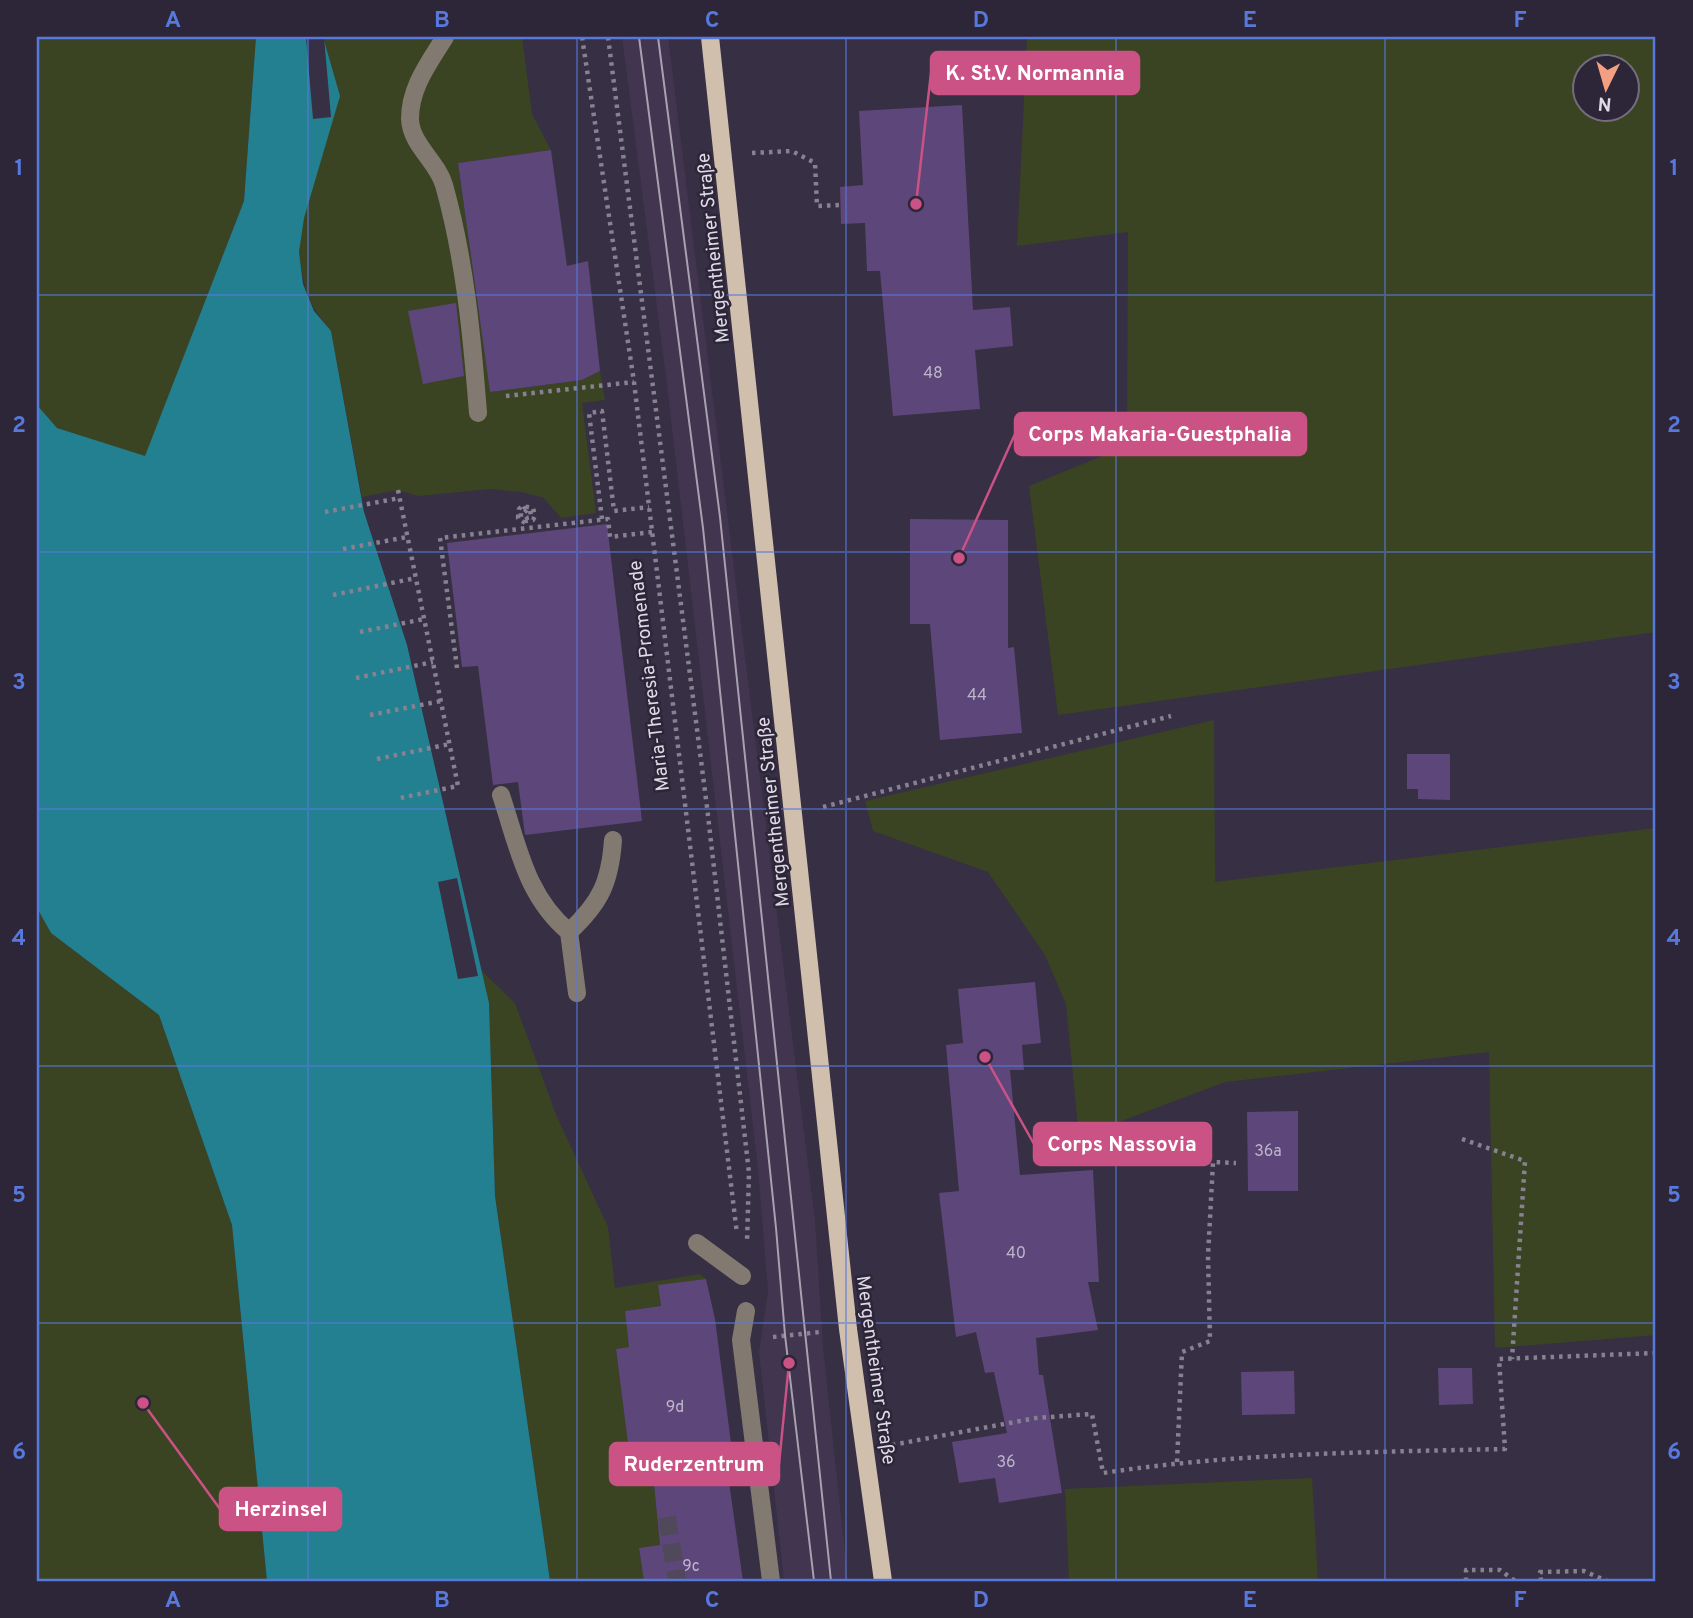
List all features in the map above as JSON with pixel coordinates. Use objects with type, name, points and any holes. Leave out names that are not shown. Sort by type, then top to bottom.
[{"type":"main road","name":"Mergentheimer Straße","points":[[710,37],[848,1329],[883,1581]]},
{"type":"street","points":[[445,37],[412,95],[410,122],[418,144],[435,165],[444,183],[468,299],[477,406]]},
{"type":"street","points":[[501,794],[533,891],[553,919],[569,932],[577,992]]},
{"type":"street","points":[[569,932],[591,911],[606,885],[612,864],[613,840]]},
{"type":"street","points":[[698,1243],[742,1276]]},
{"type":"street","points":[[746,1311],[741,1340],[771,1581]]},
{"type":"path","name":"Maria-Theresia-Promenade","points":[[582,37],[634,382],[742,1276]]},
{"type":"path","points":[[608,37],[707,807],[749,1173],[747,1242]]},
{"type":"path","points":[[723,154],[792,151],[815,163],[817,206],[840,205]]},
{"type":"path","points":[[477,406],[634,382]]},
{"type":"path","points":[[602,519],[589,413],[602,411],[614,511],[649,507]]},
{"type":"path","points":[[398,490],[458,786],[400,798]]},
{"type":"path","points":[[325,512],[400,498]]},
{"type":"path","points":[[527,523],[518,518],[522,506],[527,505],[533,508],[535,516],[533,520],[530,521],[526,521],[521,517],[523,509],[527,508],[531,512],[529,518],[527,518],[524,512],[527,510],[527,523]]},
{"type":"path","points":[[457,668],[440,538],[602,519],[608,519],[610,537],[652,532]]},
{"type":"path","points":[[343,549],[407,537]]},
{"type":"path","points":[[333,595],[416,578]]},
{"type":"path","points":[[360,632],[424,619]]},
{"type":"path","points":[[356,678],[433,662]]},
{"type":"path","points":[[370,715],[441,701]]},
{"type":"path","points":[[851,800],[1171,716]]},
{"type":"path","points":[[377,760],[450,744]]},
{"type":"path","points":[[1462,1139],[1525,1161],[1512,1359]]},
{"type":"path","points":[[1177,1462],[1182,1352],[1210,1341],[1209,1256],[1213,1162],[1236,1163]]},
{"type":"path","points":[[741,1340],[848,1329]]},
{"type":"path","points":[[866,1450],[1036,1418],[1092,1414],[1103,1473],[1177,1462],[1312,1453],[1505,1449],[1499,1359],[1656,1353]]},
{"type":"path","points":[[1466,1581],[1466,1570],[1500,1570],[1515,1581]]},
{"type":"path","points":[[1541,1581],[1540,1572],[1584,1571],[1606,1581]]},
{"type":"shaded area","points":[[622,37],[668,37],[815,1220],[823,1347],[848,1581],[784,1581],[759,1352],[768,1292],[758,1169],[667,385]]},
{"type":"green space","points":[[37,37],[256,37],[244,201],[145,457],[57,428],[37,405]]},
{"type":"green space","points":[[323,37],[522,37],[532,114],[551,150],[458,163],[490,392],[582,380],[600,371],[605,400],[582,403],[596,513],[561,518],[544,498],[522,492],[490,489],[418,496],[398,490],[362,497],[331,331],[308,294],[299,252]]},
{"type":"green space","points":[[1027,37],[1656,37],[1656,632],[1058,715],[1029,486],[1127,446],[1128,232],[1017,246]]},
{"type":"green space","points":[[1214,720],[1215,882],[1656,828],[1656,1335],[1495,1348],[1489,1052],[1225,1082],[1079,1137],[1066,1004],[1045,955],[988,872],[873,831],[865,801]]},
{"type":"green space","points":[[37,908],[51,933],[159,1015],[232,1225],[267,1581],[37,1581]]},
{"type":"green space","points":[[481,970],[515,1003],[557,1117],[608,1227],[615,1288],[700,1274],[706,1279],[658,1286],[661,1306],[625,1311],[629,1345],[637,1346],[616,1349],[631,1466],[652,1464],[660,1545],[639,1549],[644,1581],[550,1581],[495,1196],[489,1003]]},
{"type":"green space","points":[[1312,1478],[1318,1581],[1069,1581],[1065,1489]]},
{"type":"water","points":[[256,37],[323,37],[340,96],[304,218],[299,252],[303,284],[314,311],[331,331],[364,512],[407,645],[489,1003],[495,1196],[550,1581],[267,1581],[232,1225],[159,1015],[51,933],[37,908],[37,405],[57,428],[145,456],[244,201]]},
{"type":"pier","points":[[306,37],[324,37],[331,117],[313,119]]},
{"type":"pier","points":[[457,878],[478,976],[458,979],[438,882]]},
{"type":"building","points":[[962,105],[973,310],[1010,307],[1013,346],[975,350],[980,409],[893,416],[880,271],[867,271],[865,223],[841,224],[840,187],[863,185],[859,111]]},
{"type":"building","points":[[551,150],[567,266],[588,261],[600,371],[582,380],[490,392],[458,163]]},
{"type":"building","points":[[456,303],[464,376],[423,384],[408,311]]},
{"type":"building","points":[[910,519],[1008,520],[1008,648],[1014,647],[1022,733],[940,740],[930,624],[910,624]]},
{"type":"building","points":[[607,524],[642,821],[525,835],[518,782],[493,785],[478,666],[462,667],[447,543]]},
{"type":"building","points":[[1407,754],[1450,754],[1450,800],[1418,799],[1418,789],[1407,789]]},
{"type":"building","points":[[1035,982],[1041,1043],[1022,1045],[1024,1070],[1010,1070],[1020,1175],[1093,1170],[1099,1282],[1088,1282],[1098,1330],[1036,1338],[1039,1375],[1043,1375],[1062,1493],[999,1503],[995,1478],[959,1483],[952,1442],[1007,1433],[994,1372],[985,1373],[976,1332],[956,1337],[939,1193],[959,1191],[946,1045],[963,1043],[958,989]]},
{"type":"building","points":[[1298,1111],[1298,1191],[1248,1191],[1247,1112]]},
{"type":"building","points":[[706,1279],[715,1319],[735,1474],[728,1475],[743,1581],[644,1581],[639,1548],[660,1545],[652,1464],[631,1467],[616,1349],[629,1347],[625,1311],[661,1306],[658,1285]]},
{"type":"building","points":[[1438,1368],[1472,1368],[1473,1404],[1439,1405]]},
{"type":"building","points":[[1294,1371],[1295,1414],[1242,1415],[1241,1372]]},
{"type":"tunnel","points":[[667,1517],[677,1581]]},
{"type":"tram line","points":[[639,37],[703,528],[785,1335],[814,1581]]},
{"type":"tram line","points":[[658,37],[720,517],[831,1581]]},
{"type":"place","name":"K. St.V. Normannia","points":[[916,204]]},
{"type":"place","name":"Corps Makaria-Guestphalia","points":[[959,558]]},
{"type":"place","name":"Corps Nassovia","points":[[985,1057]]},
{"type":"place","name":"Ruderzentrum","points":[[789,1363]]},
{"type":"place","name":"Herzinsel","points":[[143,1403]]}]
